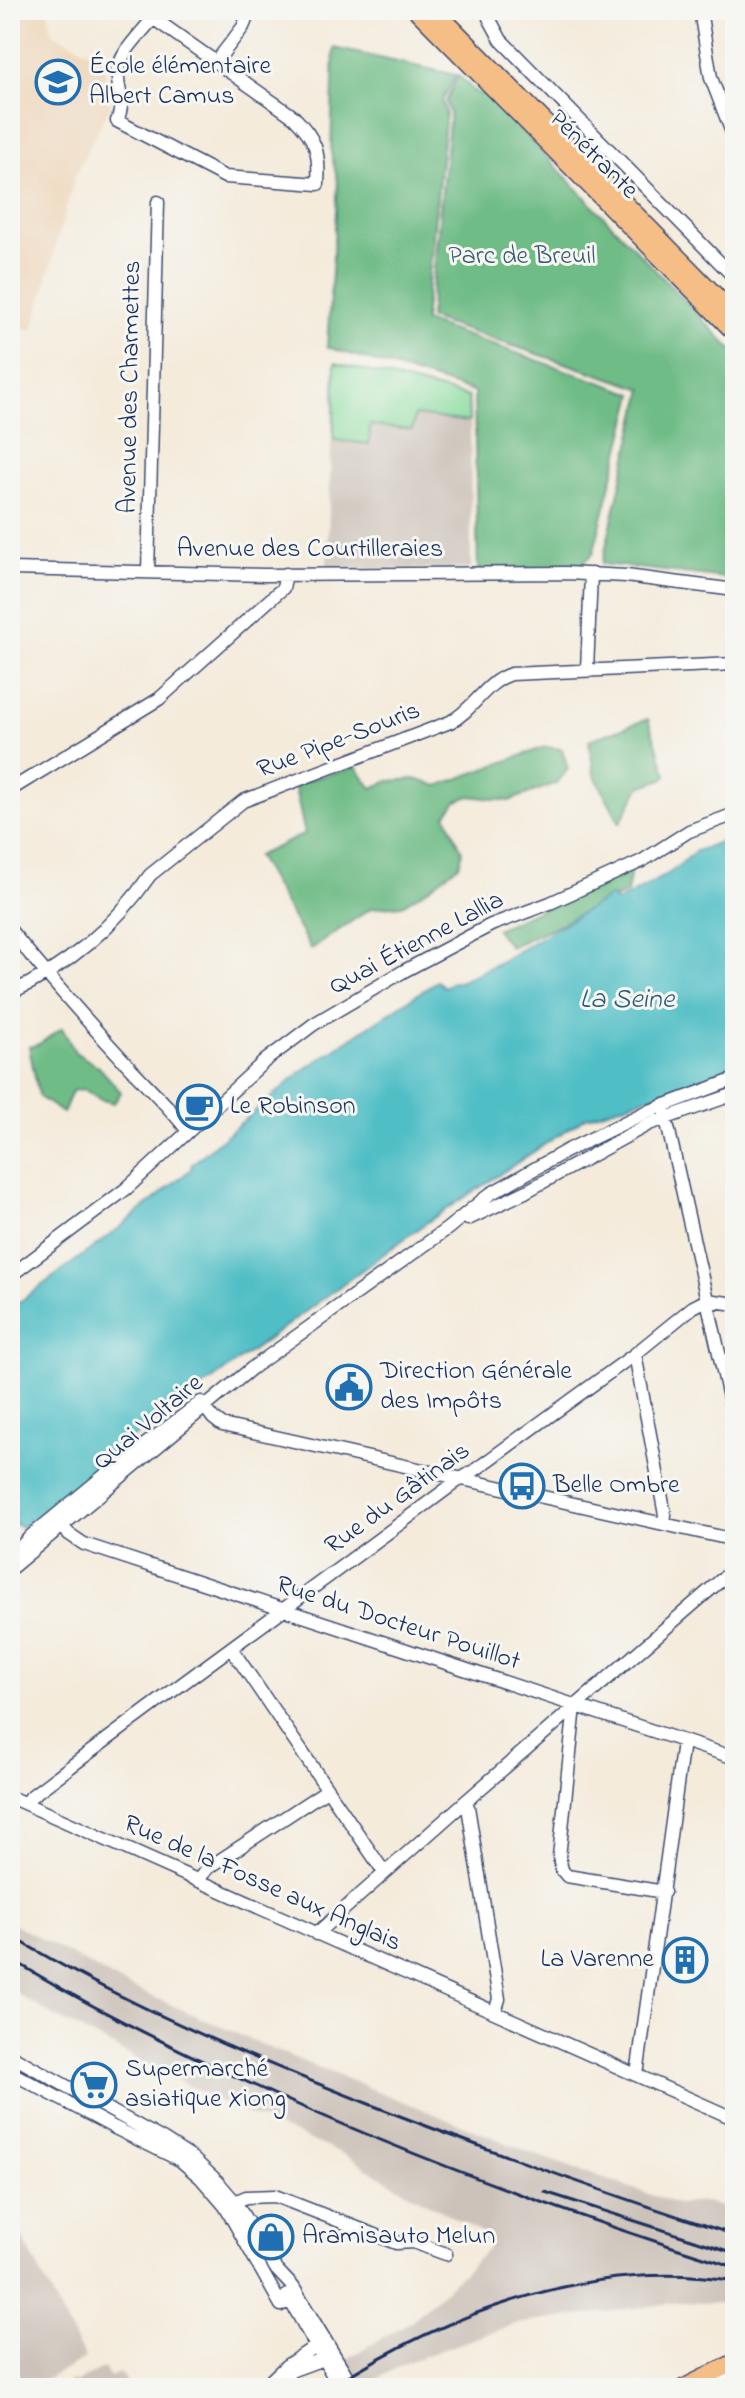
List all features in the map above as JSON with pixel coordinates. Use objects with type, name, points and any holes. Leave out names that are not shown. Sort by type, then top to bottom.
[{"type":"main road","name":"Pénétrante","points":[[416,10],[735,333]]},
{"type":"main road","name":"Pénétrante","points":[[435,10],[735,315]]},
{"type":"main road","points":[[683,2388],[730,2364]]},
{"type":"street","points":[[216,62],[243,27],[250,10]]},
{"type":"street","points":[[488,10],[501,40],[735,278]]},
{"type":"street","points":[[700,10],[711,78],[735,140]]},
{"type":"street","points":[[150,14],[294,117],[308,131],[316,147],[318,184],[225,177],[117,121],[123,100],[118,71],[123,57],[150,14]]},
{"type":"street","name":"Avenue des Charmettes","points":[[148,572],[158,202]]},
{"type":"street","name":"Avenue des Courtilleraies","points":[[10,569],[373,575],[440,572],[591,574],[735,590]]},
{"type":"street","points":[[10,790],[159,699],[283,588],[286,574]]},
{"type":"street","points":[[587,670],[591,574]]},
{"type":"street","name":"Rue Pipe-Souris","points":[[10,993],[47,975],[77,954],[102,931],[150,875],[243,801],[450,722],[464,715],[500,677],[735,664]]},
{"type":"street","name":"Quai Étienne Lallia","points":[[10,1276],[126,1189],[288,1042],[314,1024],[491,925],[563,897],[642,861],[689,831],[735,814]]},
{"type":"street","points":[[10,930],[56,986],[188,1131]]},
{"type":"street","points":[[664,1112],[735,1079]]},
{"type":"street","points":[[664,1112],[735,1094]]},
{"type":"street","points":[[664,1112],[735,1424]]},
{"type":"street","name":"Quai Voltaire","points":[[10,1569],[105,1475],[447,1229],[490,1194],[579,1145],[664,1112]]},
{"type":"street","points":[[707,1300],[735,1304]]},
{"type":"street","name":"Rue du Gâtinais","points":[[26,1804],[51,1781],[635,1354],[693,1307],[707,1300]]},
{"type":"street","points":[[635,1354],[664,1523]]},
{"type":"street","points":[[203,1405],[222,1425],[735,1540]]},
{"type":"street","name":"Quai Voltaire","points":[[10,1558],[31,1536],[58,1521]]},
{"type":"street","name":"Rue du Docteur Pouillot","points":[[58,1521],[69,1534],[84,1544],[735,1758]]},
{"type":"street","points":[[316,1934],[735,1568]]},
{"type":"street","points":[[231,1648],[384,1872]]},
{"type":"street","points":[[575,1706],[559,1857],[562,1870],[567,1876],[664,1892]]},
{"type":"street","points":[[637,2075],[683,1742]]},
{"type":"street","points":[[198,1880],[208,1868],[327,1790]]},
{"type":"street","name":"Rue de la Fosse aux Anglais","points":[[10,1797],[735,2119]]},
{"type":"street","points":[[465,1802],[499,1999],[495,2012]]},
{"type":"street","points":[[10,2055],[184,2152],[218,2182],[235,2202],[277,2270],[290,2300],[354,2388]]},
{"type":"street","points":[[10,2072],[180,2160],[201,2178],[225,2206],[281,2305],[290,2300]]},
{"type":"street","points":[[235,2202],[246,2197],[275,2196],[396,2243],[413,2242],[446,2254]]},
{"type":"street","points":[[277,2270],[293,2287],[320,2343],[323,2359],[340,2388]]},
{"type":"street","points":[[263,2388],[286,2366],[320,2343]]},
{"type":"street","points":[[282,2373],[323,2359]]},
{"type":"street","points":[[725,2388],[722,2382],[730,2364]]},
{"type":"shaded area","name":"École élémentaire Albert Camus","points":[[10,10],[48,10],[52,33],[102,58],[110,106],[75,175],[33,331],[10,324],[10,203],[17,190],[10,199]]},
{"type":"shaded area","points":[[334,362],[470,396],[471,569],[327,568]]},
{"type":"shaded area","points":[[10,1922],[126,1985],[272,2049],[547,2159],[677,2204],[706,2202],[735,2212],[735,2304],[681,2302],[515,2324],[408,2362],[362,2387],[345,2360],[411,2321],[468,2268],[489,2247],[481,2232],[343,2154],[222,2103],[46,2012],[10,1989]]},
{"type":"shaded area","points":[[10,2213],[85,2359],[30,2388],[26,2388],[10,2359]]},
{"type":"shaded area","points":[[104,2368],[110,2377],[120,2372],[130,2388],[59,2388],[74,2383]]},
{"type":"green space","name":"Parc de Breuil","points":[[334,48],[456,75],[442,101],[446,112],[424,321],[634,394],[593,554],[577,568],[478,570],[474,392],[327,347],[338,182],[331,153]]},
{"type":"green space","name":"Parc de Breuil","points":[[458,75],[475,92],[489,97],[735,353],[735,579],[602,564],[643,389],[429,318],[450,113],[446,102]]},
{"type":"green space","points":[[335,363],[468,397],[469,422],[415,415],[412,430],[370,425],[369,444],[334,440]]},
{"type":"green space","points":[[648,719],[667,775],[640,787],[620,823],[594,774],[589,740]]},
{"type":"green space","points":[[545,747],[562,749],[568,769],[557,783],[509,801],[470,796],[457,801],[446,815],[462,851],[460,864],[402,905],[371,908],[311,949],[257,856],[305,834],[294,784],[356,767],[372,788],[389,781],[415,779],[438,786]]},
{"type":"green space","points":[[631,869],[627,893],[510,947],[496,929]]},
{"type":"green space","points":[[62,1028],[75,1052],[99,1067],[121,1092],[114,1103],[99,1099],[83,1089],[72,1091],[63,1113],[39,1097],[29,1047]]},
{"type":"water","name":"La Seine","points":[[735,836],[735,911],[729,917],[735,918],[735,1069],[586,1117],[423,1225],[106,1458],[24,1527],[15,1525],[14,1521],[10,1524],[10,1309],[117,1230],[305,1069],[437,981],[444,987],[459,982],[498,963],[610,896],[617,902],[671,872],[696,851]]},
{"type":"railway","points":[[10,1935],[143,2007],[281,2068],[508,2157],[735,2235]]},
{"type":"railway","points":[[10,1958],[67,1992],[156,2038],[367,2134],[549,2205],[735,2267]]},
{"type":"railway","points":[[545,2192],[735,2253]]},
{"type":"railway","points":[[329,2388],[422,2336],[523,2297],[629,2277],[682,2276],[735,2281]]},
{"type":"place","name":"École élémentaire Albert Camus","points":[[58,82]]},
{"type":"place","name":"Le Robinson","points":[[199,1107]]},
{"type":"place","name":"Direction Générale des Impôts","points":[[349,1387]]},
{"type":"place","name":"Belle Ombre","points":[[522,1486]]},
{"type":"place","name":"La Varenne","points":[[685,1960]]},
{"type":"place","name":"Supermarché asiatique Xiong","points":[[94,2085]]},
{"type":"place","name":"Aramisauto Melun","points":[[271,2237]]}]
